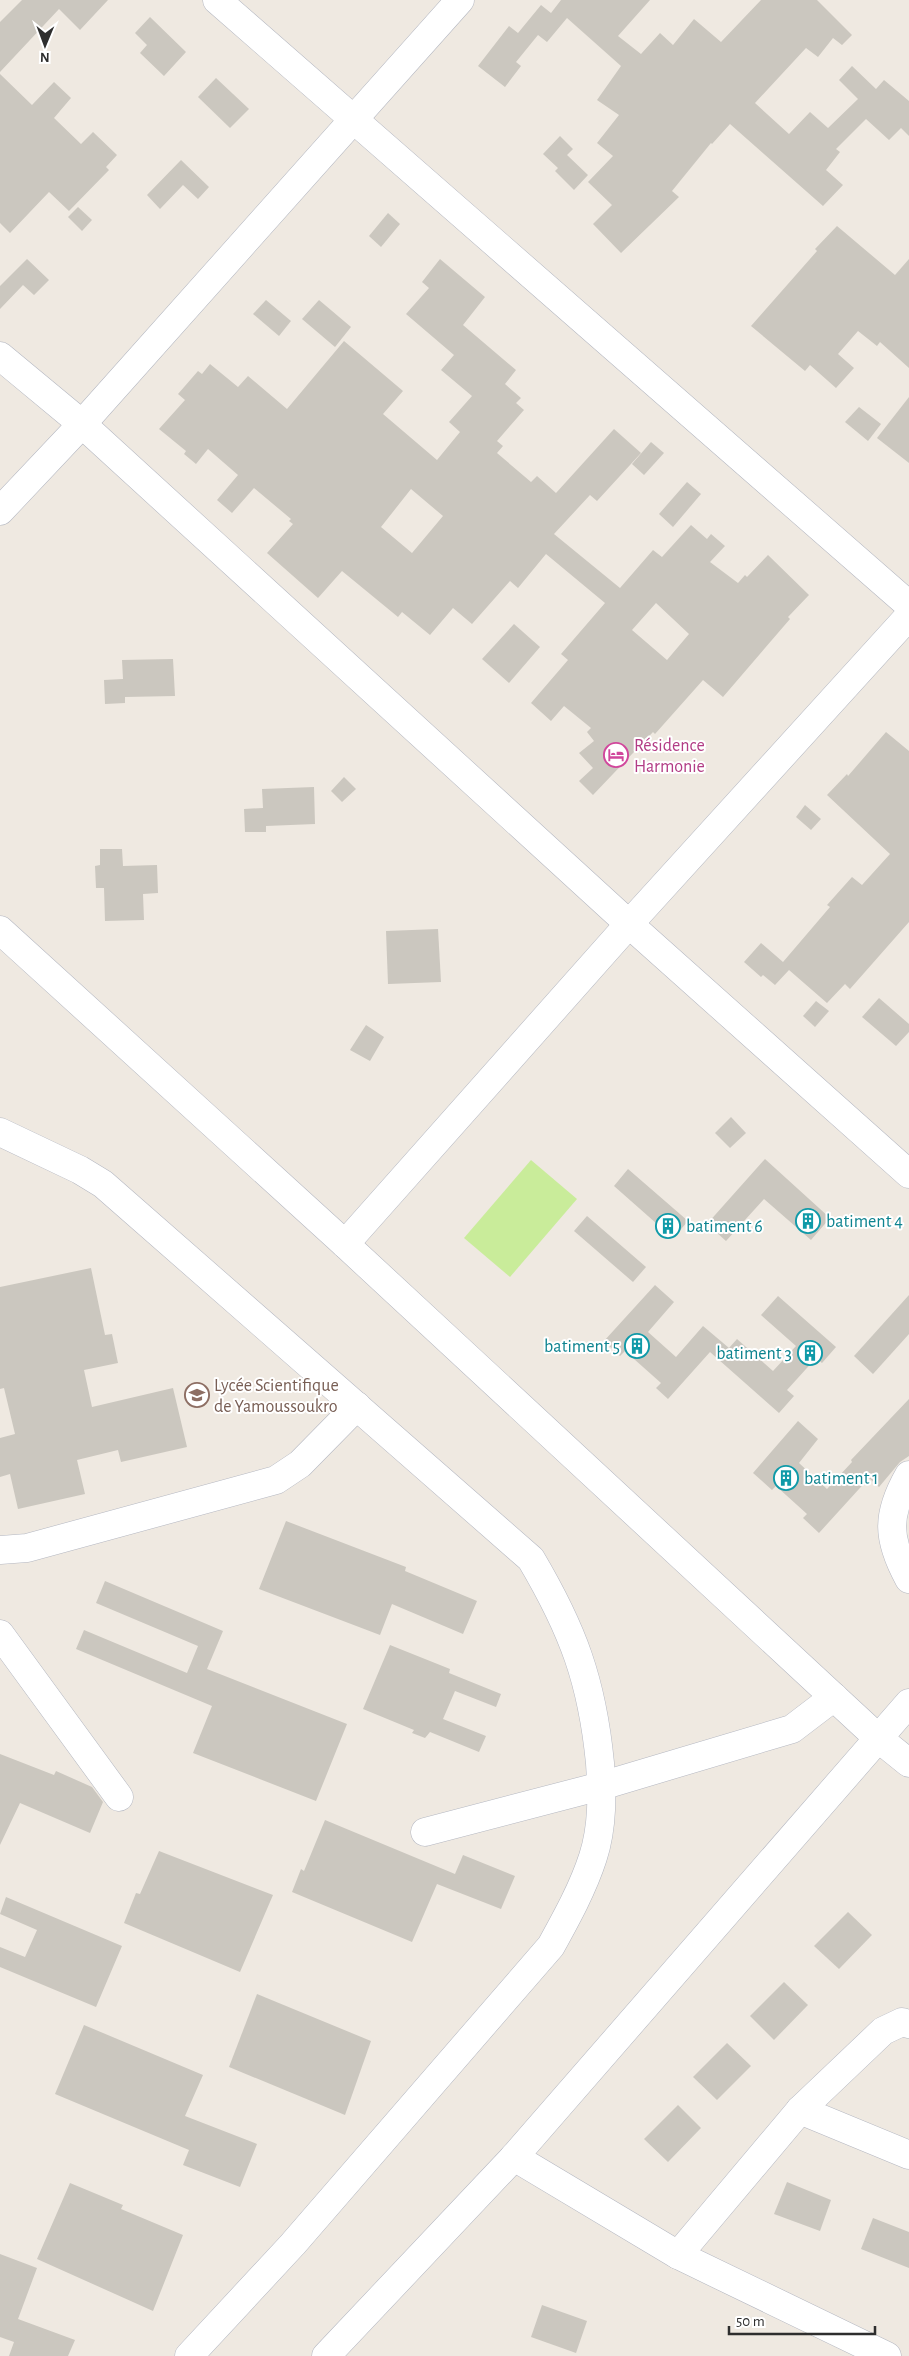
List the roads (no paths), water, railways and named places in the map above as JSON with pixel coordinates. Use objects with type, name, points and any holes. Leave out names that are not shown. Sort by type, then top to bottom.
[{"type":"street","points":[[217,0],[909,605]]},
{"type":"street","points":[[0,512],[82,424],[460,0]]},
{"type":"street","points":[[0,356],[82,424],[629,924],[909,1174]]},
{"type":"street","points":[[346,1244],[629,924],[909,616]]},
{"type":"street","points":[[0,930],[346,1244],[878,1738],[909,1763]]},
{"type":"street","points":[[0,1132],[80,1170],[102,1184],[531,1559],[557,1603],[578,1651],[589,1687],[597,1730],[602,1817],[594,1856],[577,1899],[551,1946],[293,2244],[189,2356]]},
{"type":"street","points":[[0,1550],[27,1548],[276,1480],[300,1464],[357,1406]]},
{"type":"street","points":[[909,1475],[901,1489],[892,1515],[892,1536],[899,1560],[909,1579]]},
{"type":"street","points":[[0,1634],[119,1797]]},
{"type":"street","points":[[425,1832],[601,1786],[792,1729],[834,1697]]},
{"type":"street","points":[[326,2356],[514,2157],[909,1703]]},
{"type":"street","points":[[678,2255],[800,2110],[883,2031],[902,2022],[909,2024]]},
{"type":"street","points":[[800,2110],[909,2155]]},
{"type":"street","points":[[514,2157],[678,2255],[887,2356]]},
{"type":"place","name":"Résidence Harmonie","points":[[616,755]]},
{"type":"place","name":"batiment 4","points":[[808,1221]]},
{"type":"place","name":"batiment 6","points":[[668,1226]]},
{"type":"place","name":"batiment 5","points":[[637,1346]]},
{"type":"place","name":"batiment 3","points":[[810,1353]]},
{"type":"place","name":"Lycée Scientifique de Yamoussoukro","points":[[197,1395]]},
{"type":"place","name":"batiment 1","points":[[786,1478]]}]
